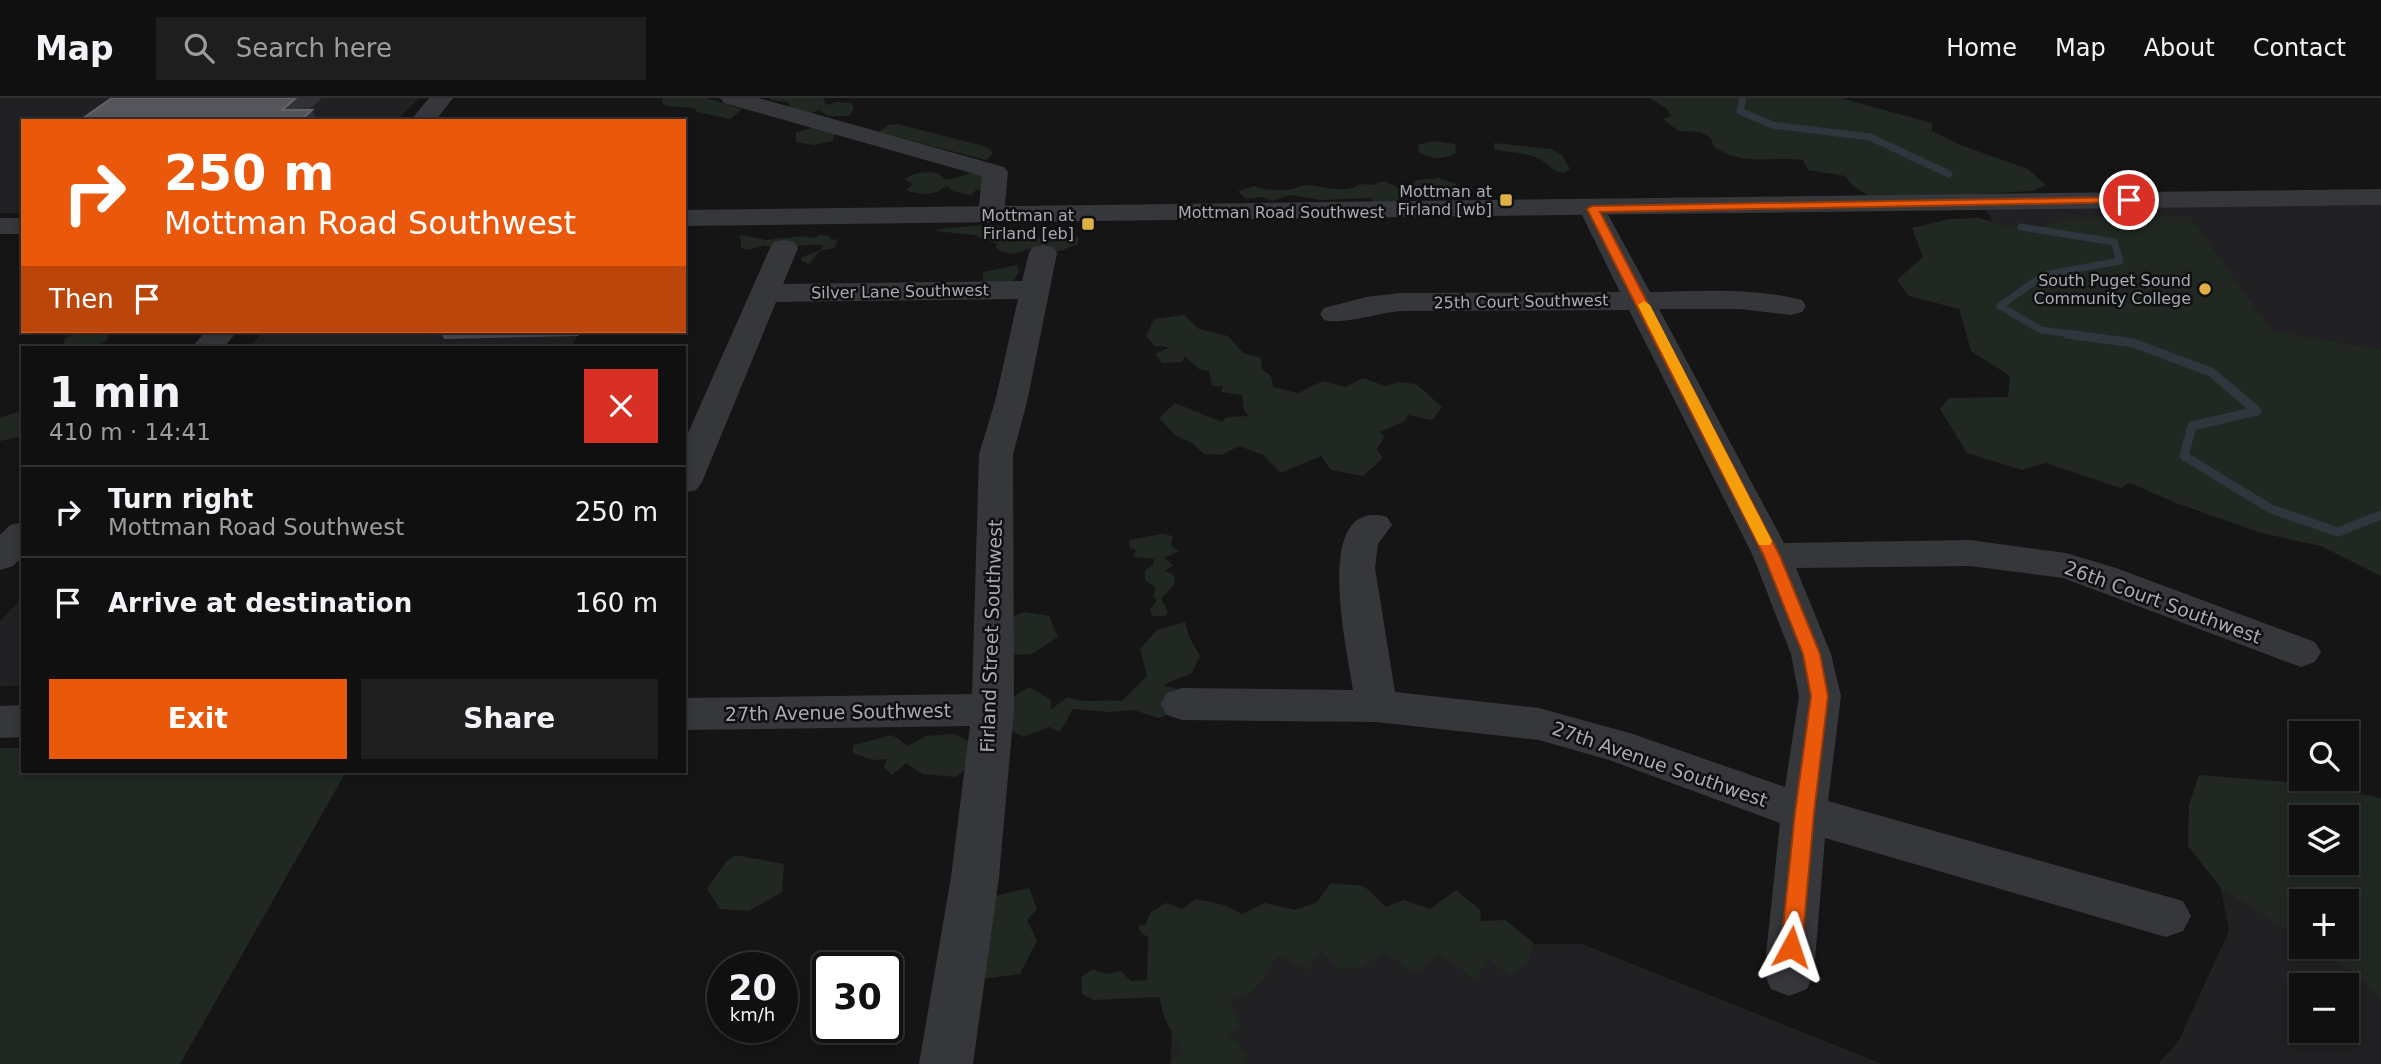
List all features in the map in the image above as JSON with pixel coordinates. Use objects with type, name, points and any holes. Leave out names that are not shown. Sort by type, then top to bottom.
[{"type":"street","points":[[424,119],[441,98]]},
{"type":"street","points":[[732,98],[995,172],[991,215]]},
{"type":"street","name":"Mottman Road Southwest","points":[[686,218],[1592,209],[2381,197]]},
{"type":"street","points":[[1592,209],[1642,300],[1772,556],[1811,654],[1819,696],[1804,813],[1789,973]]},
{"type":"street","points":[[0,226],[21,226]]},
{"type":"street","points":[[686,477],[783,248]]},
{"type":"street","name":"Silver Lane Southwest","points":[[764,293],[1039,271]]},
{"type":"street","name":"Firland Street Southwest","points":[[946,1064],[975,877],[993,710],[996,454],[1039,271]]},
{"type":"street","name":"25th Court Southwest","points":[[1335,314],[1366,306],[1400,302],[1740,300],[1791,306]]},
{"type":"street","points":[[208,346],[221,333]]},
{"type":"street","points":[[1374,525],[1360,542],[1356,568],[1376,706]]},
{"type":"street","points":[[0,557],[21,536]]},
{"type":"street","name":"26th Court Southwest","points":[[1772,556],[1970,553],[2066,566],[2102,577],[2301,653]]},
{"type":"street","name":"27th Avenue Southwest","points":[[1182,705],[1376,706],[1539,724],[1618,746],[1804,813],[2166,916]]},
{"type":"street","name":"27th Avenue Southwest","points":[[686,714],[993,710]]},
{"type":"street","points":[[0,722],[21,721]]},
{"type":"shaded area","points":[[0,98],[419,98],[398,119],[21,119],[21,213],[0,213]]},
{"type":"shaded area","points":[[663,98],[706,98],[742,109],[730,119],[697,112],[695,108],[667,106],[662,103]]},
{"type":"shaded area","points":[[823,98],[826,105],[837,102],[851,103],[854,109],[849,116],[828,116],[819,110],[807,115],[791,111],[788,102],[770,100]]},
{"type":"shaded area","points":[[1650,98],[1840,98],[1932,123],[1932,131],[1963,146],[2028,169],[2046,185],[2033,191],[1892,199],[1867,195],[1852,185],[1845,176],[1808,170],[1803,160],[1757,160],[1726,153],[1714,147],[1711,138],[1700,132],[1678,131],[1663,119],[1671,116],[1667,109]]},
{"type":"shaded area","points":[[897,124],[984,146],[991,150],[992,154],[986,160],[879,132],[888,125]]},
{"type":"shaded area","points":[[817,127],[836,133],[832,141],[814,145],[796,142],[796,132]]},
{"type":"shaded area","points":[[1432,141],[1455,144],[1456,153],[1437,158],[1419,152],[1418,145]]},
{"type":"shaded area","points":[[1494,143],[1551,149],[1562,155],[1570,169],[1564,173],[1559,172],[1534,157],[1494,149]]},
{"type":"shaded area","points":[[978,171],[990,182],[987,190],[976,190],[971,195],[952,191],[947,186],[927,194],[906,190],[913,184],[904,179],[919,173],[936,173],[949,179]]},
{"type":"shaded area","points":[[1439,178],[1456,184],[1455,197],[1426,197],[1411,186],[1416,180]]},
{"type":"shaded area","points":[[1384,181],[1405,191],[1403,196],[1392,202],[1372,202],[1371,198],[1321,200],[1290,195],[1273,201],[1262,197],[1246,199],[1238,191],[1254,186],[1279,190],[1310,185],[1349,189],[1360,184],[1373,185]]},
{"type":"shaded area","name":"South Puget Sound Community College","points":[[2381,205],[2381,529],[2074,370],[1985,208]]},
{"type":"shaded area","name":"South Puget Sound Community College","points":[[2189,216],[2272,331],[2381,350],[2381,576],[2321,546],[2261,533],[2176,503],[2130,483],[2120,488],[2046,463],[2022,470],[1967,453],[1940,409],[1949,398],[2008,397],[2010,376],[1971,351],[1959,309],[1909,296],[1897,280],[1923,257],[1912,228],[1949,219],[1978,218],[2027,231],[2072,217]]},
{"type":"shaded area","points":[[993,224],[1039,238],[1066,234],[1079,238],[1077,245],[1061,250],[1043,252],[1027,249],[1012,254],[996,248],[997,244],[974,235],[935,231]]},
{"type":"shaded area","points":[[740,235],[766,240],[803,236],[814,238],[820,235],[829,236],[832,240],[838,239],[834,248],[820,251],[809,264],[801,261],[802,257],[821,250],[823,245],[778,248],[764,245],[749,250],[741,248]]},
{"type":"shaded area","points":[[1017,265],[1019,272],[1013,281],[983,282],[983,272]]},
{"type":"shaded area","points":[[1184,315],[1199,329],[1228,336],[1243,353],[1261,358],[1262,369],[1271,376],[1273,387],[1298,393],[1323,381],[1346,387],[1363,378],[1385,386],[1399,382],[1416,384],[1442,407],[1432,420],[1408,415],[1405,421],[1380,432],[1384,437],[1377,449],[1383,458],[1363,476],[1331,470],[1321,456],[1281,473],[1263,455],[1239,446],[1221,455],[1204,454],[1192,443],[1176,436],[1159,418],[1175,403],[1222,422],[1227,417],[1249,416],[1244,410],[1242,395],[1221,392],[1223,386],[1212,386],[1209,371],[1199,369],[1185,357],[1181,362],[1162,363],[1155,354],[1170,347],[1155,346],[1146,336],[1154,319]]},
{"type":"shaded area","points":[[76,333],[109,333],[107,340],[96,346],[63,346],[65,338]]},
{"type":"shaded area","points":[[262,333],[580,333],[571,346],[250,346]]},
{"type":"shaded area","points":[[21,411],[21,436],[0,441],[0,418]]},
{"type":"shaded area","points":[[1162,534],[1173,536],[1171,546],[1179,551],[1164,558],[1173,565],[1165,571],[1174,575],[1175,584],[1161,598],[1168,612],[1165,616],[1153,616],[1150,610],[1157,600],[1153,596],[1156,588],[1145,580],[1145,570],[1153,565],[1154,559],[1133,557],[1136,550],[1130,548],[1129,540]]},
{"type":"shaded area","points":[[21,594],[21,686],[0,686],[0,621],[18,602]]},
{"type":"shaded area","points":[[1024,612],[1049,616],[1058,637],[1032,654],[1014,655],[1008,619]]},
{"type":"shaded area","points":[[1185,622],[1189,637],[1200,656],[1192,673],[1163,685],[1185,691],[1185,708],[1158,718],[1134,710],[1109,712],[1073,709],[1060,732],[1049,727],[1023,737],[1003,726],[1001,704],[1029,687],[1051,700],[1051,709],[1068,697],[1081,701],[1122,701],[1147,676],[1140,649],[1157,630]]},
{"type":"shaded area","points":[[954,734],[974,744],[973,763],[956,777],[923,774],[906,763],[892,775],[884,767],[887,759],[873,760],[853,753],[853,745],[892,735],[908,746],[926,736]]},
{"type":"shaded area","points":[[0,748],[21,748],[21,773],[345,773],[180,1064],[0,1064]]},
{"type":"shaded area","points":[[2199,775],[2289,812],[2289,875],[2359,875],[2359,851],[2381,828],[2381,1064],[2158,1064],[2178,1042],[2229,931]]},
{"type":"shaded area","points":[[2199,775],[2289,782],[2289,791],[2347,791],[2381,798],[2381,999],[2359,973],[2333,959],[2359,959],[2359,889],[2289,889],[2289,931],[2221,888],[2188,846],[2189,805]]},
{"type":"shaded area","points":[[735,855],[784,864],[782,892],[749,911],[720,909],[707,889],[726,862]]},
{"type":"shaded area","points":[[1331,883],[1364,886],[1386,907],[1404,900],[1430,909],[1456,890],[1480,910],[1481,921],[1505,920],[1533,942],[1530,960],[1511,976],[1488,959],[1475,980],[1438,953],[1422,970],[1408,969],[1386,952],[1361,968],[1341,969],[1321,951],[1307,971],[1277,955],[1264,978],[1253,990],[1230,1000],[1242,1026],[1229,1034],[1246,1054],[1243,1064],[1170,1064],[1182,1051],[1165,1019],[1159,997],[1094,1000],[1082,994],[1081,977],[1093,969],[1106,974],[1121,971],[1131,981],[1147,980],[1148,937],[1141,933],[1138,926],[1145,925],[1151,912],[1166,903],[1182,909],[1196,899],[1224,905],[1242,914],[1265,903],[1296,910],[1317,902]]},
{"type":"shaded area","points":[[1029,888],[1037,909],[1027,920],[1037,941],[1020,974],[982,979],[986,898]]},
{"type":"shaded area","points":[[1582,944],[1882,1064],[1171,1064],[1172,946]]},
{"type":"building","points":[[112,98],[296,98],[282,110],[312,110],[302,119],[82,119]]},
{"type":"waterway","points":[[1743,98],[1740,111],[1772,125],[1870,137],[1949,174]]},
{"type":"waterway","points":[[2021,227],[2114,242],[2120,261],[2044,275],[2000,306],[2041,330],[2079,335]]},
{"type":"waterway","points":[[2067,334],[2133,343],[2211,372],[2257,411],[2192,426],[2184,456],[2271,509],[2338,532],[2381,515]]},
{"type":"slow traffic","points":[[1644,305],[1764,541]]},
{"type":"place","name":"Mottman at Firland [wb]","points":[[1506,200]]},
{"type":"place","name":"Mottman at Firland [eb]","points":[[1088,224]]},
{"type":"place","name":"South Puget Sound Community College","points":[[2205,289]]},
{"type":"route","points":[[1791,947],[1819,696],[1811,654],[1772,556],[1642,300],[1592,209],[2129,200]]}]
